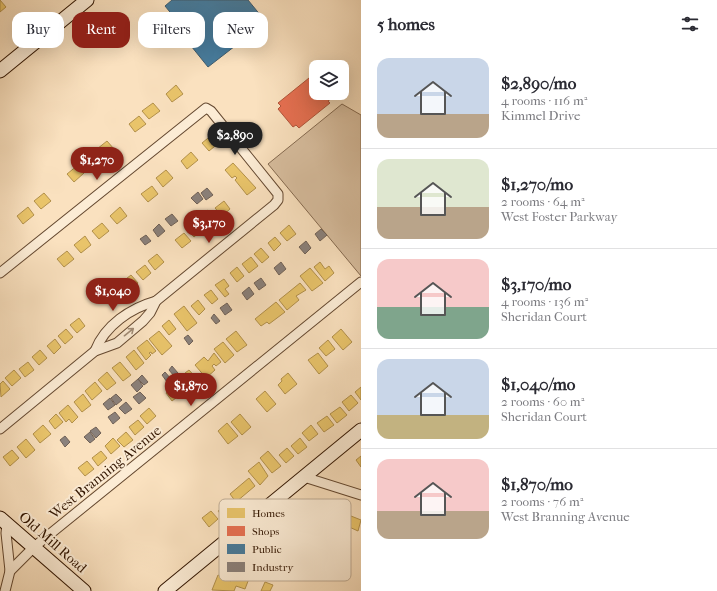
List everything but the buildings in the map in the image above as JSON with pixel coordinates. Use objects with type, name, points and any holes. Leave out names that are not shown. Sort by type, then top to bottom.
[{"type":"street","points":[[0,71],[87,0]]},
{"type":"street","points":[[0,273],[206,108],[211,111],[277,191],[278,198],[274,205],[156,301],[143,321],[117,343],[95,351],[0,429]]},
{"type":"street","name":"West Branning Avenue","points":[[10,571],[34,548],[361,282]]},
{"type":"street","points":[[95,351],[100,339],[111,327],[133,309],[156,301]]},
{"type":"street","points":[[277,499],[361,430]]},
{"type":"street","points":[[304,477],[361,495]]},
{"type":"street","points":[[3,521],[6,533],[10,571],[5,591]]},
{"type":"street","name":"Old Mill Road","points":[[3,521],[84,591]]},
{"type":"street","points":[[165,591],[219,547]]},
{"type":"shaded area","points":[[342,104],[361,115],[361,276],[268,164]]}]
